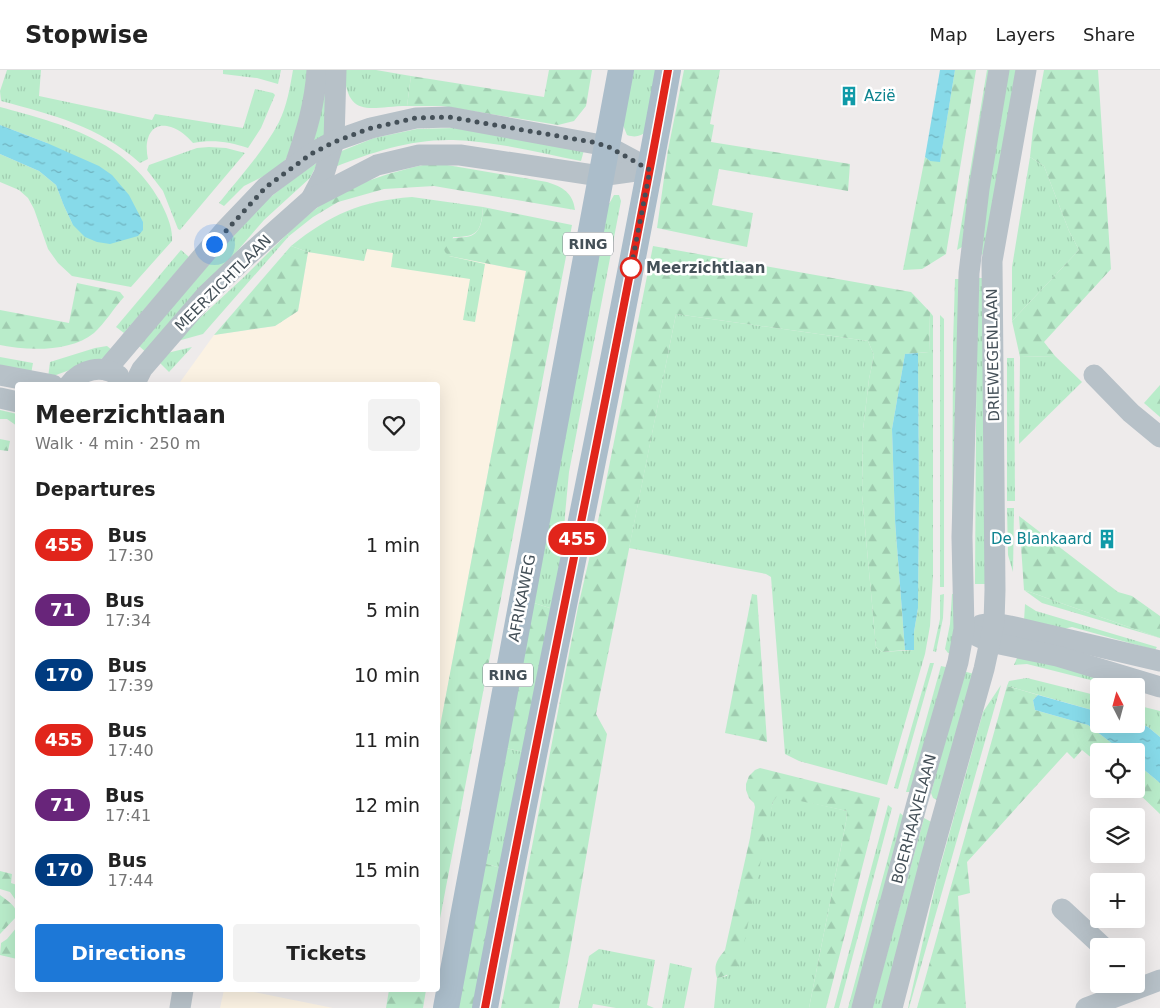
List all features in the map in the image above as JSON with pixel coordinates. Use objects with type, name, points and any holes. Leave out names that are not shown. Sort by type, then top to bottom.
[{"type":"main road","name":"AFRIKAWEG","points":[[446,1008],[621,70]]},
{"type":"main road","name":"RING","points":[[485,1008],[516,840],[650,170],[668,70]]},
{"type":"street","points":[[295,165],[309,125],[316,95],[317,70]]},
{"type":"street","points":[[311,199],[324,174],[334,142],[336,70]]},
{"type":"street","name":"DRIEWEGENLAAN","points":[[964,629],[962,527],[969,273],[979,189],[999,70]]},
{"type":"street","name":"DRIEWEGENLAAN","points":[[992,633],[995,580],[992,261],[1026,70]]},
{"type":"street","name":"MEERZICHTLAAN","points":[[106,370],[225,230],[266,187],[295,165],[334,142],[371,128],[416,118],[449,117],[607,146],[650,170]]},
{"type":"street","name":"MEERZICHTLAAN","points":[[136,382],[142,369],[206,295],[247,256],[311,199],[377,165],[419,155],[460,155],[600,176],[650,170]]},
{"type":"street","points":[[71,382],[84,372],[95,369],[106,370],[116,374],[125,382]]},
{"type":"street","points":[[1094,374],[1131,413],[1160,437]]},
{"type":"street","points":[[0,375],[37,382]]},
{"type":"street","points":[[0,398],[15,401]]},
{"type":"street","points":[[964,629],[992,633],[1063,637],[1160,661]]},
{"type":"street","name":"BOERHAAVELAAN","points":[[862,1008],[917,803],[958,662],[964,629]]},
{"type":"street","points":[[992,633],[1057,656],[1160,687]]},
{"type":"street","name":"BOERHAAVELAAN","points":[[892,1008],[933,848],[992,633]]},
{"type":"street","points":[[1062,909],[1093,938]]},
{"type":"street","points":[[1145,983],[1160,980]]},
{"type":"street","points":[[180,1008],[183,992]]},
{"type":"street","points":[[1086,1008],[1114,993]]},
{"type":"shaded area","points":[[366,249],[394,253],[449,256],[526,271],[440,727],[440,382],[180,382],[214,335],[275,326],[298,311],[308,252],[364,261]]},
{"type":"shaded area","points":[[224,992],[254,992],[333,1008],[220,1008]]},
{"type":"green space","points":[[7,70],[41,70],[39,96],[152,120],[155,114],[243,128],[255,89],[275,95],[261,128],[248,148],[221,142],[193,143],[177,130],[164,126],[158,127],[150,134],[147,146],[148,159],[140,163],[108,140],[75,123],[1,101],[0,91]]},
{"type":"green space","points":[[223,70],[281,70],[278,84],[257,78],[223,74]]},
{"type":"green space","points":[[293,70],[310,70],[296,144],[283,163],[264,176],[244,186],[224,206],[219,203],[259,154],[279,122],[286,103]]},
{"type":"green space","points":[[329,70],[326,136],[310,144]]},
{"type":"green space","points":[[344,70],[376,70],[411,76],[407,106],[372,108],[356,104],[350,97],[346,86]]},
{"type":"green space","points":[[549,70],[592,70],[586,106],[574,121],[558,125],[442,106],[407,106],[411,76],[544,97]]},
{"type":"green space","points":[[633,70],[658,70],[648,131],[640,135],[630,136],[627,135],[623,125]]},
{"type":"green space","points":[[684,70],[720,70],[710,124],[714,125],[711,142],[850,164],[848,191],[719,169],[712,205],[753,213],[747,247],[657,228],[668,150]]},
{"type":"green space","points":[[955,70],[976,70],[946,254],[922,269],[903,270],[925,157],[930,161],[940,161]]},
{"type":"green space","points":[[987,70],[991,70],[962,247],[957,250]]},
{"type":"green space","points":[[1007,70],[1020,70],[987,254],[977,255]]},
{"type":"green space","points":[[1044,70],[1098,70],[1111,269],[1044,342],[1055,356],[1020,357],[1012,321],[1079,250],[1069,231],[1044,166],[1030,157]]},
{"type":"green space","points":[[0,107],[47,120],[91,138],[111,149],[130,163],[146,180],[167,215],[172,241],[131,287],[72,276],[58,263],[48,249],[34,209],[28,198],[19,190],[0,182],[0,154],[39,171],[56,185],[73,225],[47,143],[0,125]]},
{"type":"green space","points":[[454,128],[584,150],[581,161],[485,143],[438,140],[407,144],[363,156],[335,167],[339,152],[374,138],[417,129]]},
{"type":"green space","points":[[197,148],[226,148],[245,153],[180,230],[163,191],[147,170],[149,165]]},
{"type":"green space","points":[[1030,157],[1044,166],[1069,231],[1079,250],[1012,321],[1012,267]]},
{"type":"green space","points":[[318,162],[310,178],[264,220],[148,354],[139,346],[258,207]]},
{"type":"green space","points":[[423,165],[447,165],[547,182],[558,186],[569,195],[575,210],[434,186],[384,189],[338,202],[313,217],[289,236],[287,234],[306,217],[335,196],[359,184]]},
{"type":"green space","points":[[614,195],[619,195],[621,201],[569,472],[562,570],[553,609],[534,603],[608,206]]},
{"type":"green space","points":[[412,197],[483,207],[481,222],[477,231],[468,236],[453,237],[449,256],[485,264],[475,322],[463,320],[470,279],[391,267],[393,253],[367,249],[364,261],[308,252],[291,246],[320,225],[347,211],[377,202]]},
{"type":"green space","points":[[483,207],[572,225],[440,918],[440,726],[526,271],[449,256],[445,252],[443,246],[446,241],[453,238],[471,236],[478,230]]},
{"type":"green space","points":[[287,234],[289,236],[203,334],[174,342],[244,277]]},
{"type":"green space","points":[[291,246],[308,252],[298,311],[275,326],[214,335]]},
{"type":"green space","points":[[653,246],[911,292],[930,312],[929,352],[905,354],[892,429],[895,521],[905,650],[882,652],[876,647],[862,495],[863,430],[874,355],[868,341],[676,314],[596,714],[607,734],[559,1008],[501,1008],[578,607],[600,512]]},
{"type":"green space","points":[[181,250],[189,257],[124,333],[116,327]]},
{"type":"green space","points":[[977,278],[986,278],[988,584],[975,584]]},
{"type":"green space","points":[[955,279],[960,279],[952,583],[953,343]]},
{"type":"green space","points":[[77,283],[120,292],[124,297],[94,333],[74,344],[62,347],[36,349],[0,345],[0,310],[69,323]]},
{"type":"green space","points":[[930,312],[933,316],[933,575],[930,626],[925,654],[887,785],[799,761],[785,754],[771,577],[766,574],[629,548],[676,314],[868,341],[874,355],[863,430],[862,495],[876,647],[882,652],[914,650],[914,632],[918,608],[918,353],[929,352]]},
{"type":"green space","points":[[940,315],[944,319],[944,587],[940,587]]},
{"type":"green space","points":[[107,346],[112,350],[99,361],[48,378],[50,362]]},
{"type":"green space","points":[[192,347],[169,372],[157,360],[163,354]]},
{"type":"green space","points":[[1055,356],[1082,382],[1019,444],[1020,357]]},
{"type":"green space","points":[[0,357],[33,363],[31,374],[0,366]]},
{"type":"green space","points":[[1007,358],[1014,358],[1015,501],[1007,501]]},
{"type":"green space","points":[[1160,385],[1160,417],[1144,403]]},
{"type":"green space","points":[[0,410],[15,414],[15,425],[7,419],[0,419]]},
{"type":"green space","points":[[0,439],[10,441],[8,451],[0,450]]},
{"type":"green space","points":[[1007,508],[1014,508],[1013,572],[1008,555]]},
{"type":"green space","points":[[1019,516],[1118,592],[1132,596],[1160,616],[1160,638],[1024,590]]},
{"type":"green space","points":[[1024,590],[1160,638],[1042,603]]},
{"type":"green space","points":[[752,594],[757,595],[767,742],[725,733]]},
{"type":"green space","points":[[944,594],[943,618],[936,652],[933,651],[940,619],[940,595]]},
{"type":"green space","points":[[952,594],[958,594],[954,654],[948,653],[945,649],[950,624]]},
{"type":"green space","points":[[534,603],[553,609],[523,752],[506,748]]},
{"type":"green space","points":[[1025,604],[1036,611],[1157,647],[1155,650],[1072,627],[1058,630],[1024,621]]},
{"type":"green space","points":[[1019,653],[1104,678],[1090,678],[1090,680],[1027,664],[1014,665]]},
{"type":"green space","points":[[930,663],[934,663],[898,789],[894,788]]},
{"type":"green space","points":[[941,666],[950,668],[912,792],[906,792]]},
{"type":"green space","points":[[963,671],[974,674],[937,800],[933,798],[931,793]]},
{"type":"green space","points":[[1027,678],[1090,694],[1090,709],[1007,686],[1009,681]]},
{"type":"green space","points":[[1001,685],[908,1008],[937,878],[983,712]]},
{"type":"green space","points":[[1007,686],[1038,695],[1033,700],[1035,710],[1088,725],[1090,727],[1090,733],[1098,733],[1112,743],[1090,743],[1090,757],[1082,750],[1074,759],[1067,752],[967,862],[970,893],[958,896],[966,1008],[917,1008]]},
{"type":"green space","points":[[1145,707],[1160,711],[1160,737],[1145,726]]},
{"type":"green space","points":[[506,748],[523,752],[501,868],[483,863]]},
{"type":"green space","points":[[760,768],[880,798],[826,1008],[809,1008],[847,811],[777,796],[773,802],[740,963],[730,973],[717,978],[716,966],[725,950],[755,807],[749,798],[746,784],[749,776]]},
{"type":"green space","points":[[1145,770],[1160,783],[1160,814],[1143,798],[1145,798]]},
{"type":"green space","points":[[777,795],[847,811],[809,1008],[714,1008],[717,978],[727,976],[773,802]]},
{"type":"green space","points":[[888,805],[892,808],[839,1008],[834,1008]]},
{"type":"green space","points":[[900,813],[905,817],[853,1008],[848,1008]]},
{"type":"green space","points":[[924,818],[935,824],[885,1008],[872,1008]]},
{"type":"green space","points":[[483,863],[501,868],[475,1008],[456,1008]]},
{"type":"green space","points":[[0,871],[12,874],[11,883],[15,884],[15,899],[10,892],[0,889]]},
{"type":"green space","points":[[0,895],[14,907],[15,918],[0,934]]},
{"type":"green space","points":[[15,929],[15,959],[0,955],[1,943]]},
{"type":"green space","points":[[599,949],[655,960],[647,1005],[654,1008],[616,1008],[593,1004],[592,1008],[578,1008],[589,956]]},
{"type":"green space","points":[[670,963],[692,968],[684,1008],[662,1008]]},
{"type":"green space","points":[[389,992],[426,992],[423,1008],[386,1008]]},
{"type":"water","points":[[940,70],[955,70],[940,162],[930,161],[925,157]]},
{"type":"water","points":[[0,125],[99,166],[112,175],[129,195],[143,222],[143,230],[138,236],[110,244],[97,242],[85,237],[73,225],[56,185],[39,171],[0,154]]},
{"type":"water","points":[[918,353],[918,608],[914,632],[914,650],[905,650],[895,521],[892,429],[905,354]]},
{"type":"water","points":[[1038,695],[1090,709],[1090,727],[1035,710],[1033,700]]},
{"type":"water","points":[[1145,726],[1148,727],[1160,737],[1160,783],[1145,770],[1145,743],[1112,743],[1098,733],[1145,733]]},
{"type":"bus line","name":"455","points":[[485,1008],[516,840],[638,235],[668,70]]},
{"type":"place","name":"Azië","points":[[849,96]]},
{"type":"place","name":"Meerzichtlaan","points":[[631,268]]},
{"type":"place","name":"De Blankaard","points":[[1107,539]]},
{"type":"route","points":[[214,244],[266,187],[311,154],[334,142],[371,128],[416,118],[449,117],[592,142],[607,146],[650,170],[631,268]]}]
